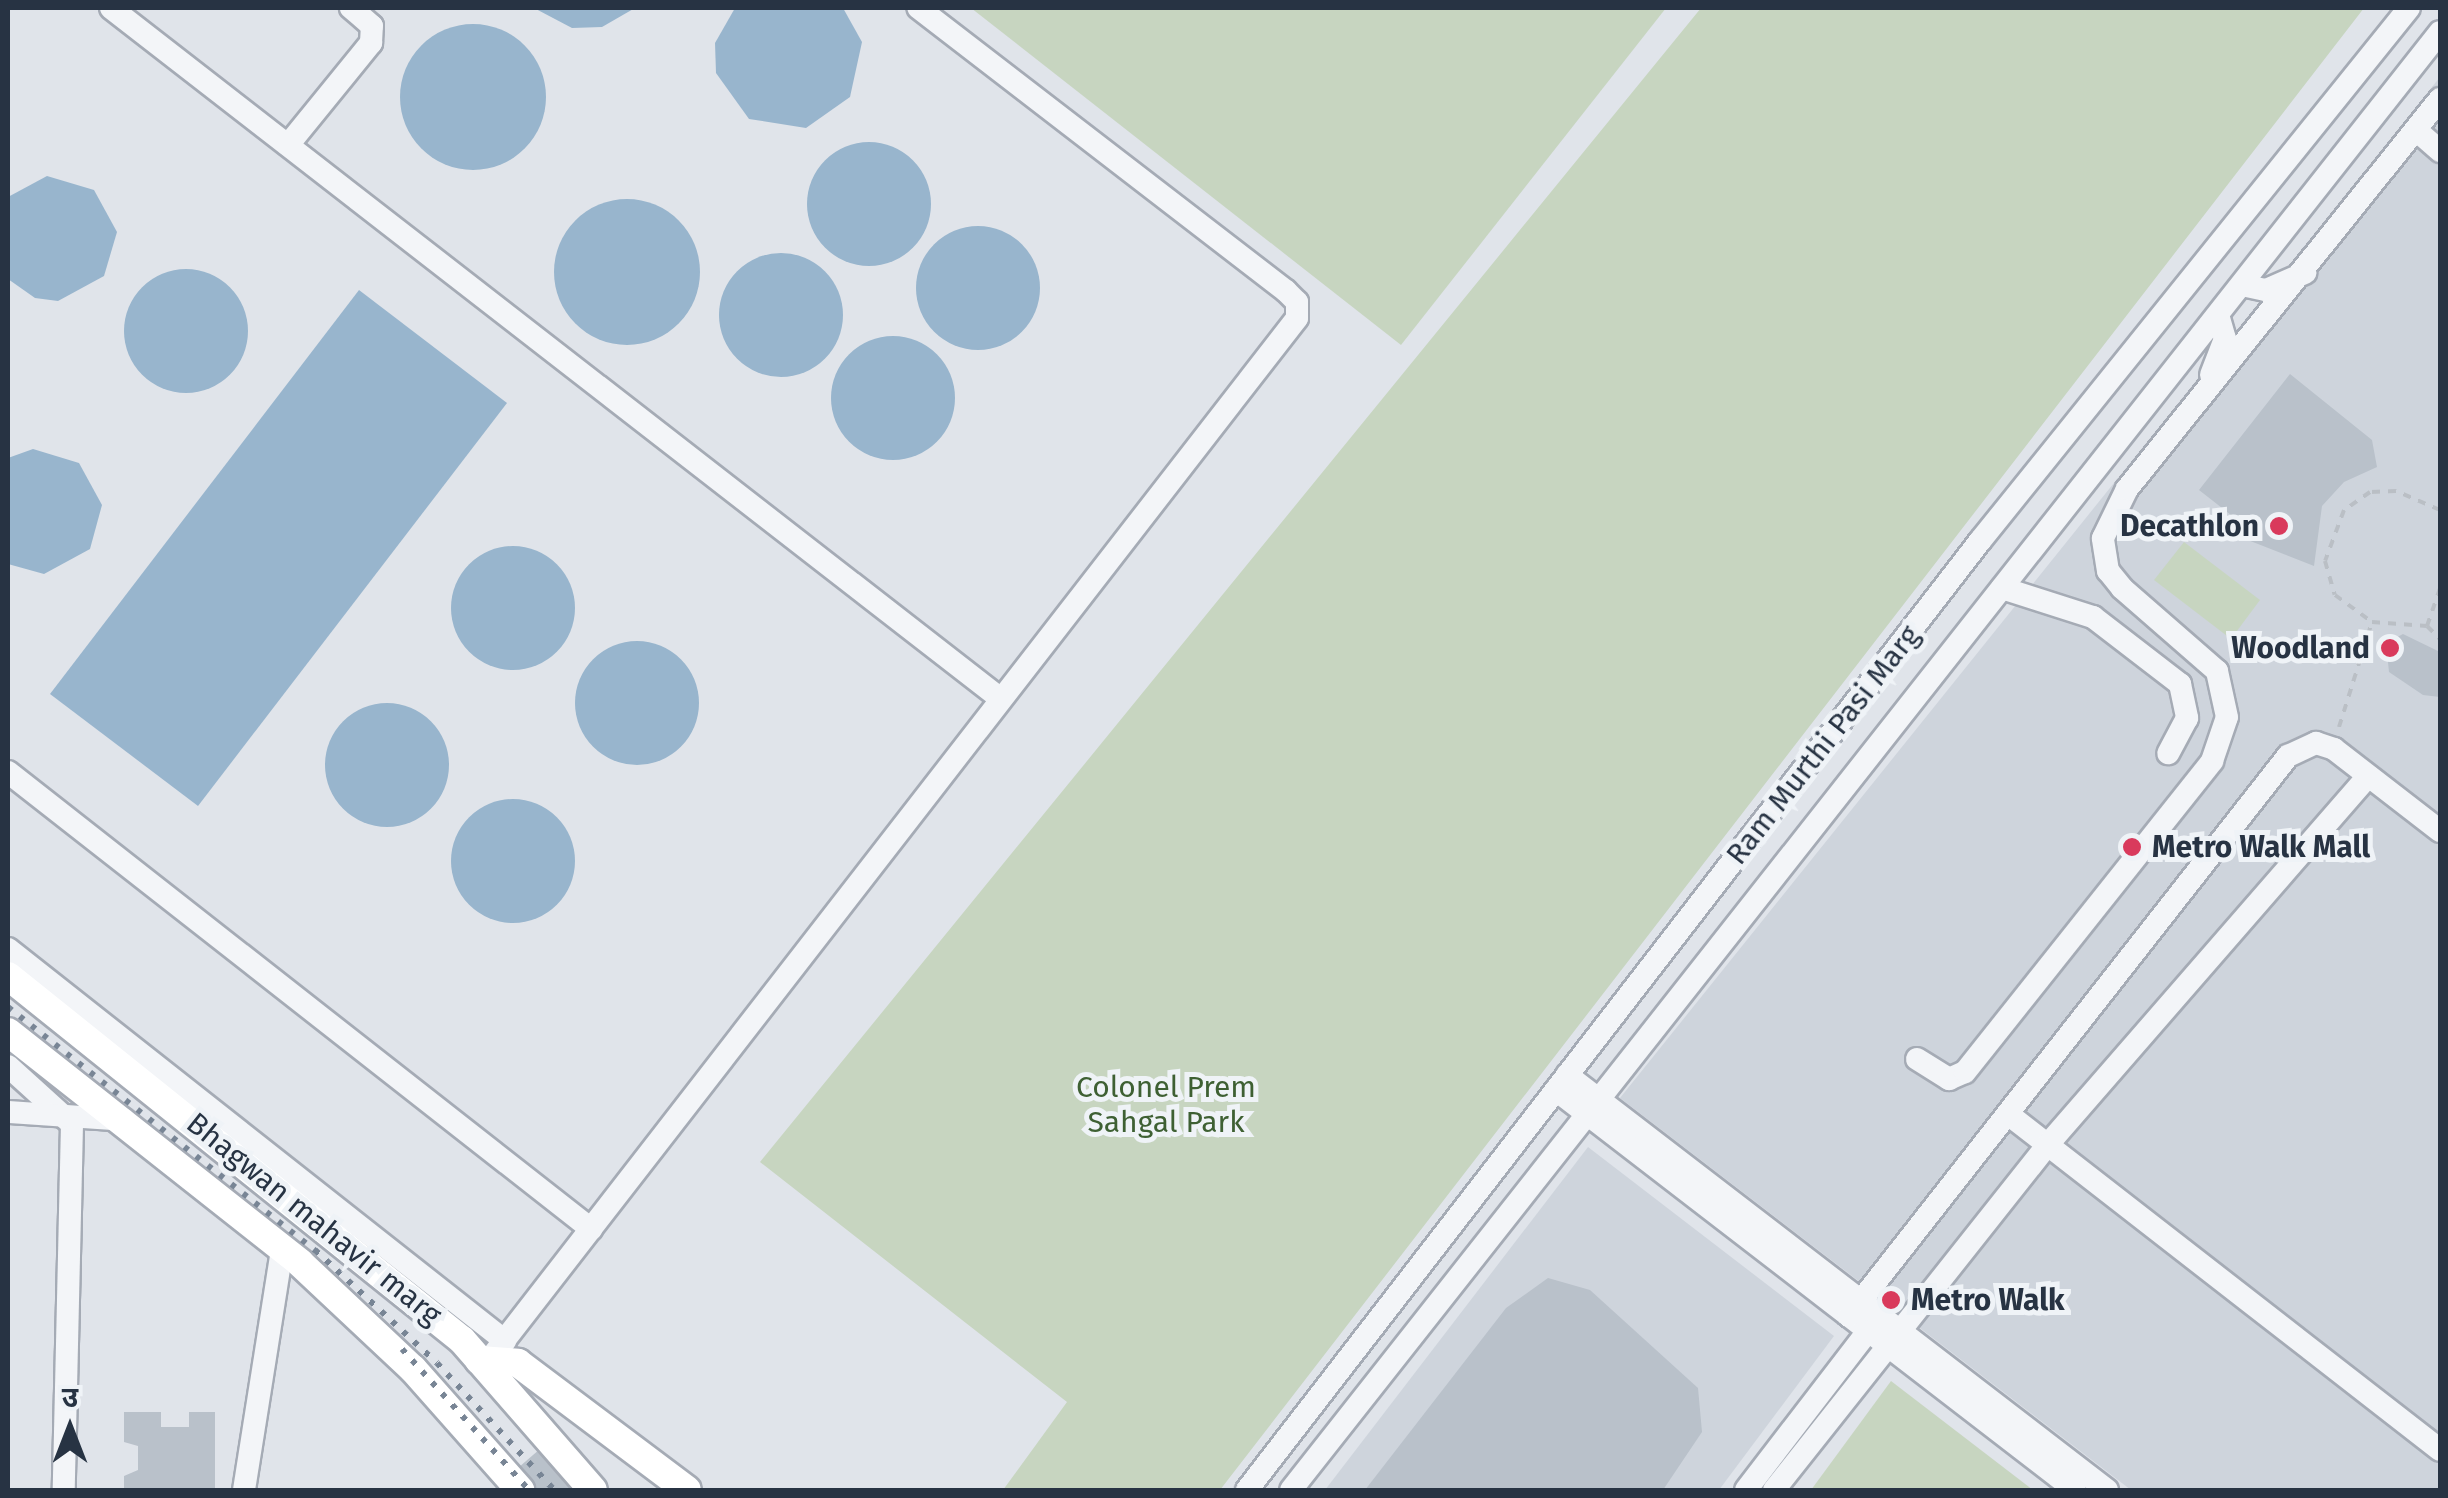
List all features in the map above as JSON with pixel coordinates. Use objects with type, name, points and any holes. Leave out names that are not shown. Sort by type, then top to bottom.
[{"type":"main road","name":"Bhagwan mahavir marg","points":[[8,976],[492,1352],[593,1490]]},
{"type":"main road","name":"Bhagwan mahavir marg","points":[[8,1032],[124,1120],[282,1249],[413,1369],[520,1490]]},
{"type":"main road","points":[[492,1352],[532,1372],[687,1490]]},
{"type":"street","points":[[111,8],[997,696]]},
{"type":"street","points":[[288,144],[371,43],[372,26],[351,8]]},
{"type":"street","points":[[8,949],[492,1352],[591,1230],[997,696],[1290,332],[1297,302],[918,8]]},
{"type":"street","name":"Ram Murthi Pasi Marg","points":[[1248,1490],[1980,541],[2409,8]]},
{"type":"street","name":"Ram Murthi Pasi Marg","points":[[1292,1490],[2440,32]]},
{"type":"street","points":[[1917,1059],[1950,1079],[1965,1072],[2200,778],[2223,739],[2227,693],[2218,672],[2122,588],[2103,555],[2114,510],[2205,392],[2308,272],[2440,99]]},
{"type":"street","points":[[2416,130],[2440,151]]},
{"type":"street","points":[[2242,285],[2266,290],[2308,272]]},
{"type":"street","points":[[2205,392],[2225,338],[2218,315]]},
{"type":"street","points":[[2002,588],[2093,617],[2180,684],[2187,718],[2168,753]]},
{"type":"street","points":[[1774,1490],[1993,1133],[2288,756],[2316,743],[2334,749],[2440,832]]},
{"type":"street","points":[[8,772],[591,1230]]},
{"type":"street","points":[[1746,1490],[1872,1325],[2050,1142],[2368,776]]},
{"type":"street","points":[[8,1066],[70,1115]]},
{"type":"street","points":[[1562,1082],[2075,1490]]},
{"type":"street","points":[[8,1112],[124,1120]]},
{"type":"street","points":[[2008,1114],[2050,1142],[2440,1450]]},
{"type":"street","points":[[64,1490],[70,1115]]},
{"type":"street","points":[[244,1490],[282,1249]]},
{"type":"street","points":[[1872,1325],[2106,1490]]},
{"type":"path","points":[[2440,510],[2396,491],[2370,492],[2344,510],[2329,532],[2325,561],[2335,595],[2372,622],[2427,626],[2440,639]]},
{"type":"path","points":[[2427,626],[2440,589]]},
{"type":"path","points":[[2334,749],[2372,622]]},
{"type":"shaded area","name":"Metro Walk Mall","points":[[2440,77],[2440,1490],[2131,1490],[1620,1098]]},
{"type":"shaded area","points":[[1588,1147],[1834,1336],[1719,1490],[1325,1490]]},
{"type":"green space","points":[[971,8],[1666,8],[1401,345]]},
{"type":"green space","name":"Colonel Prem Sahgal Park","points":[[1701,8],[2364,8],[1220,1490],[1003,1490],[1067,1402],[760,1162]]},
{"type":"green space","points":[[2184,542],[2260,600],[2231,639],[2154,580]]},
{"type":"green space","points":[[1891,1381],[2033,1490],[1811,1490]]},
{"type":"water","points":[[534,8],[635,8],[602,27],[572,28]]},
{"type":"water","points":[[735,8],[843,8],[862,42],[850,97],[806,128],[749,119],[716,73],[715,43]]},
{"type":"water","points":[[473,24],[501,29],[525,45],[541,69],[546,97],[541,125],[525,149],[501,165],[473,170],[445,165],[421,149],[405,125],[400,97],[405,69],[421,45],[445,29]]},
{"type":"water","points":[[869,142],[893,147],[913,160],[926,180],[931,204],[926,228],[913,248],[893,261],[869,266],[845,261],[825,248],[812,228],[807,204],[812,180],[825,160],[845,147]]},
{"type":"water","points":[[47,176],[94,190],[117,232],[104,276],[58,301],[35,298],[8,279],[8,197]]},
{"type":"water","points":[[627,199],[655,204],[679,220],[695,244],[700,272],[695,300],[679,324],[655,340],[627,345],[599,340],[575,324],[559,300],[554,272],[559,244],[575,220],[599,204]]},
{"type":"water","points":[[978,226],[1002,231],[1022,244],[1035,264],[1040,288],[1035,312],[1022,332],[1002,345],[978,350],[954,345],[934,332],[921,312],[916,288],[921,264],[934,244],[954,231]]},
{"type":"water","points":[[781,253],[805,258],[825,271],[838,291],[843,315],[838,339],[825,359],[805,372],[781,377],[757,372],[737,359],[724,339],[719,315],[724,291],[737,271],[757,258]]},
{"type":"water","points":[[186,269],[210,274],[230,287],[243,307],[248,331],[243,355],[230,375],[210,388],[186,393],[162,388],[142,375],[129,355],[124,331],[129,307],[142,287],[162,274]]},
{"type":"water","points":[[359,290],[507,403],[198,806],[50,694]]},
{"type":"water","points":[[893,336],[917,341],[937,354],[950,374],[955,398],[950,422],[937,442],[917,455],[893,460],[869,455],[849,442],[836,422],[831,398],[836,374],[849,354],[869,341]]},
{"type":"water","points":[[33,449],[79,463],[102,505],[90,549],[44,574],[8,564],[8,458]]},
{"type":"water","points":[[513,546],[537,551],[557,564],[570,584],[575,608],[570,632],[557,652],[537,665],[513,670],[489,665],[469,652],[456,632],[451,608],[456,584],[469,564],[489,551]]},
{"type":"water","points":[[637,641],[661,646],[681,659],[694,679],[699,703],[694,727],[681,747],[661,760],[637,765],[613,760],[593,747],[580,727],[575,703],[580,679],[593,659],[613,646]]},
{"type":"water","points":[[387,703],[411,708],[431,721],[444,741],[449,765],[444,789],[431,809],[411,822],[387,827],[363,822],[343,809],[330,789],[325,765],[330,741],[343,721],[363,708]]},
{"type":"water","points":[[513,799],[537,804],[557,817],[570,837],[575,861],[570,885],[557,905],[537,918],[513,923],[489,918],[469,905],[456,885],[451,861],[456,837],[469,817],[489,804]]},
{"type":"building","points":[[2290,374],[2372,440],[2377,467],[2344,482],[2322,506],[2314,566],[2235,535],[2231,515],[2199,490]]},
{"type":"building","points":[[2403,634],[2440,652],[2440,697],[2423,695],[2389,672],[2386,643]]},
{"type":"building","points":[[1548,1278],[1590,1290],[1698,1388],[1702,1432],[1663,1490],[1365,1490],[1506,1308]]},
{"type":"building","points":[[124,1412],[161,1412],[161,1427],[189,1427],[189,1412],[215,1412],[215,1490],[124,1490],[124,1476],[138,1470],[138,1446],[124,1442]]},
{"type":"building","points":[[540,1449],[576,1490],[501,1490],[497,1486]]},
{"type":"railway","points":[[8,1007],[315,1250],[437,1363],[554,1490]]},
{"type":"railway","points":[[402,1349],[529,1490]]},
{"type":"place","name":"Decathlon","points":[[2279,526]]},
{"type":"place","name":"Woodland","points":[[2390,648]]},
{"type":"place","name":"Metro Walk Mall","points":[[2132,847]]},
{"type":"place","name":"Metro Walk","points":[[1891,1300]]}]
